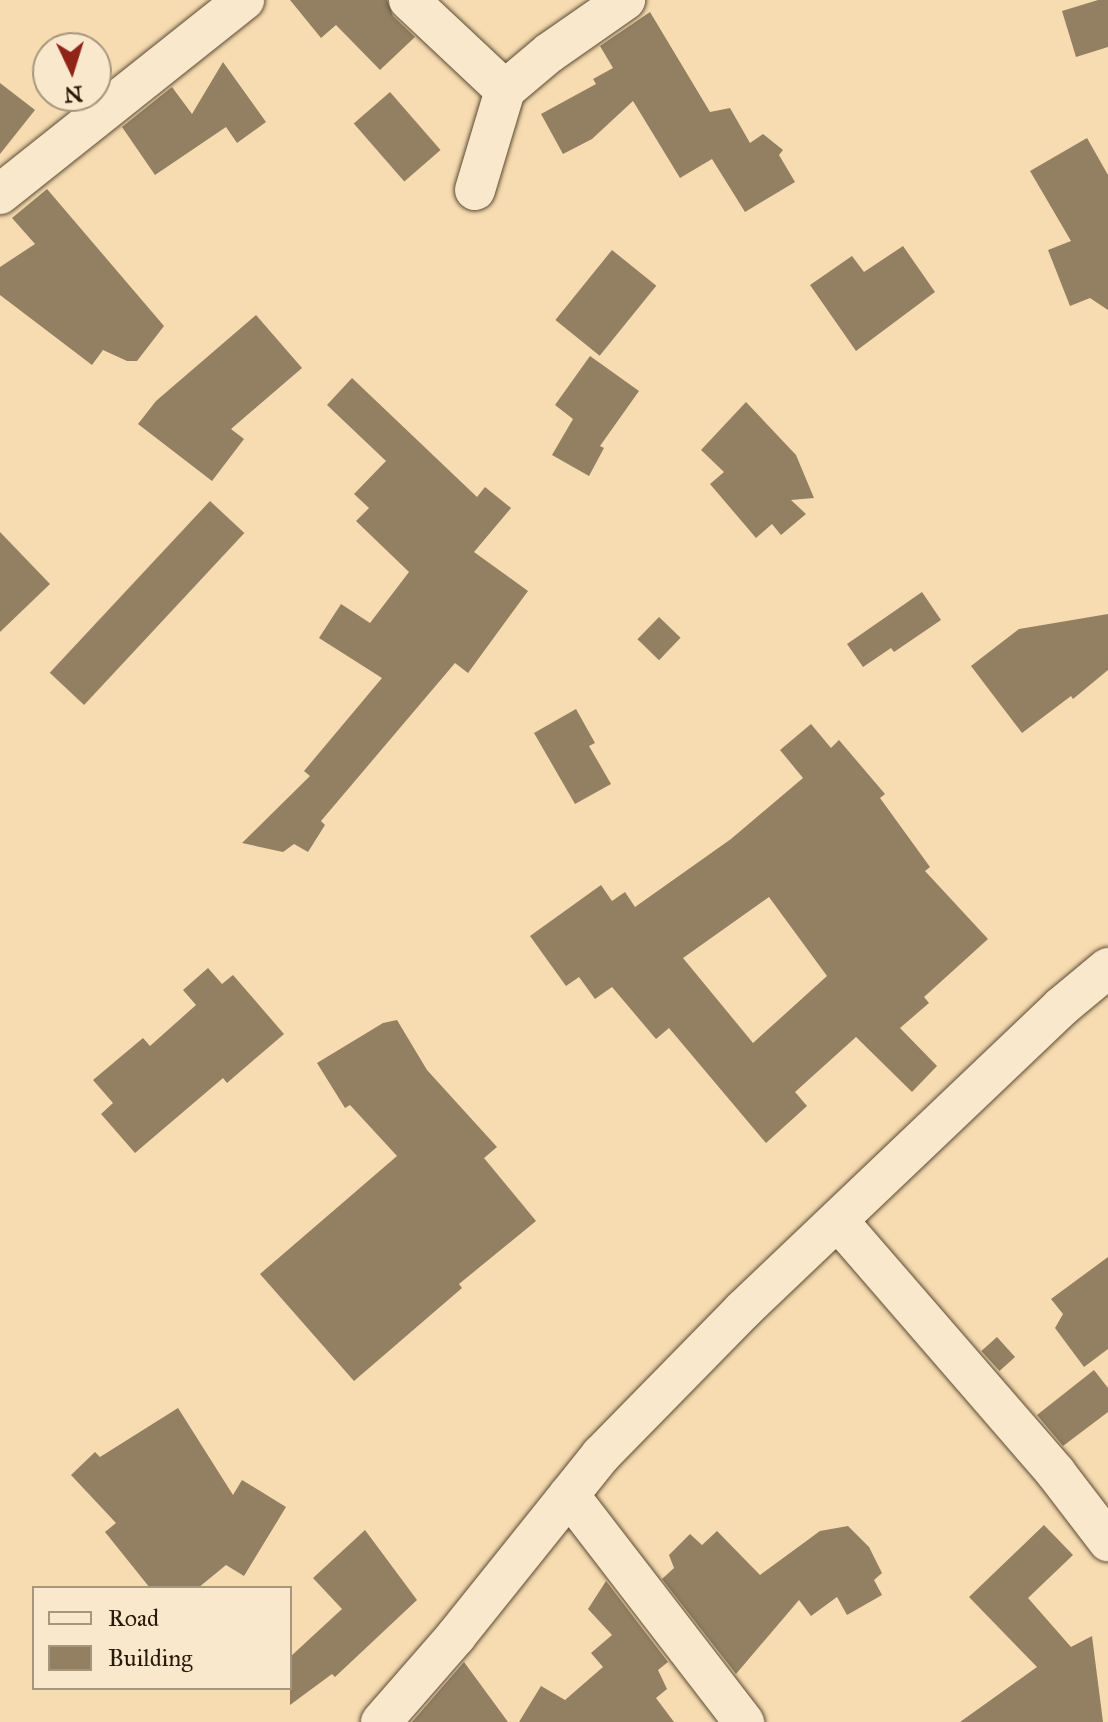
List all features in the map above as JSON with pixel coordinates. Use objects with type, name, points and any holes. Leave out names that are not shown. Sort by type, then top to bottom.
[{"type":"street","points":[[0,194],[244,0]]},
{"type":"street","points":[[409,0],[505,90]]},
{"type":"street","points":[[475,190],[505,90],[625,0]]},
{"type":"street","points":[[381,1722],[456,1636],[601,1455],[710,1343],[838,1221],[1102,980]]},
{"type":"street","points":[[838,1221],[1056,1473],[1108,1541]]},
{"type":"street","points":[[569,1495],[744,1722]]},
{"type":"building","points":[[290,0],[387,0],[393,16],[415,37],[380,70],[336,25],[321,38]]},
{"type":"building","points":[[1108,0],[1108,47],[1076,57],[1062,11]]},
{"type":"building","points":[[650,12],[710,112],[730,108],[750,143],[763,134],[783,150],[779,155],[795,182],[745,212],[712,159],[680,178],[633,101],[592,139],[563,154],[541,114],[596,84],[593,79],[613,68],[600,46]]},
{"type":"building","points":[[223,62],[266,122],[237,143],[226,127],[155,175],[122,127],[172,87],[192,114]]},
{"type":"building","points":[[0,83],[33,112],[0,154]]},
{"type":"building","points":[[390,92],[441,150],[404,182],[354,123]]},
{"type":"building","points":[[1087,138],[1108,175],[1108,310],[1090,298],[1070,306],[1048,250],[1071,241],[1030,171]]},
{"type":"building","points":[[47,189],[164,326],[137,361],[127,361],[103,350],[92,365],[0,295],[0,267],[35,244],[12,218]]},
{"type":"building","points":[[903,246],[935,292],[856,351],[810,285],[852,256],[864,272]]},
{"type":"building","points":[[612,250],[656,286],[600,356],[555,320]]},
{"type":"building","points":[[256,315],[302,368],[231,429],[244,439],[212,481],[138,424],[156,401]]},
{"type":"building","points":[[590,356],[639,391],[600,446],[604,448],[589,476],[552,455],[573,419],[555,405]]},
{"type":"building","points":[[352,378],[477,497],[485,487],[511,508],[474,552],[528,591],[468,673],[455,663],[321,821],[325,825],[308,852],[294,844],[283,852],[242,843],[310,776],[304,771],[382,678],[319,638],[341,604],[370,623],[409,572],[356,521],[369,508],[354,494],[386,461],[327,405]]},
{"type":"building","points":[[746,402],[796,455],[814,498],[791,500],[806,514],[781,535],[772,524],[756,538],[710,484],[724,472],[701,450]]},
{"type":"building","points":[[210,501],[244,533],[84,705],[50,673]]},
{"type":"building","points":[[0,532],[50,584],[0,632]]},
{"type":"building","points":[[922,592],[941,620],[894,652],[891,648],[863,667],[847,644]]},
{"type":"building","points":[[1108,614],[1108,670],[1073,699],[1071,696],[1022,733],[971,666],[1019,629]]},
{"type":"building","points":[[659,617],[681,638],[659,660],[637,639]]},
{"type":"building","points":[[576,709],[595,743],[589,746],[611,784],[575,804],[534,733]]},
{"type":"building","points":[[811,724],[831,748],[839,740],[885,794],[880,798],[930,867],[925,871],[988,939],[924,997],[929,1003],[900,1028],[937,1066],[912,1092],[856,1037],[795,1092],[807,1106],[766,1143],[669,1028],[656,1039],[612,987],[595,999],[579,977],[566,986],[530,936],[601,885],[612,901],[625,892],[635,907],[731,839],[803,778],[780,750]],"holes":[[[769,897],[827,976],[753,1043],[683,958]]]},
{"type":"building","points":[[208,968],[222,984],[233,975],[284,1034],[227,1083],[223,1078],[135,1153],[101,1114],[113,1103],[93,1080],[143,1038],[150,1046],[196,1005],[183,990]]},
{"type":"building","points":[[397,1020],[427,1070],[497,1147],[484,1158],[536,1221],[459,1284],[462,1288],[354,1381],[260,1274],[397,1156],[350,1105],[345,1108],[317,1063],[383,1023]]},
{"type":"building","points":[[1108,1257],[1108,1349],[1084,1367],[1055,1328],[1063,1314],[1051,1299]]},
{"type":"building","points":[[997,1337],[1015,1357],[999,1371],[981,1351]]},
{"type":"building","points":[[1094,1370],[1108,1388],[1108,1412],[1063,1446],[1037,1415]]},
{"type":"building","points":[[178,1408],[233,1495],[242,1480],[286,1507],[244,1576],[226,1565],[200,1586],[148,1586],[105,1532],[116,1523],[71,1475],[95,1452],[100,1457]]},
{"type":"building","points":[[1044,1525],[1073,1555],[1028,1598],[1071,1647],[1092,1636],[1103,1722],[960,1722],[1037,1667],[969,1597]]},
{"type":"building","points":[[848,1526],[869,1547],[882,1573],[874,1580],[882,1595],[847,1615],[837,1597],[811,1616],[799,1600],[736,1674],[662,1579],[674,1568],[669,1555],[690,1534],[702,1545],[717,1531],[760,1575],[820,1531]]},
{"type":"building","points":[[365,1530],[417,1600],[335,1677],[332,1674],[290,1705],[292,1655],[342,1609],[313,1578]]},
{"type":"building","points":[[606,1581],[668,1662],[658,1670],[667,1689],[656,1698],[674,1722],[519,1722],[541,1686],[565,1700],[603,1667],[591,1653],[612,1635],[588,1609]]},
{"type":"building","points":[[464,1662],[508,1722],[412,1722]]}]
